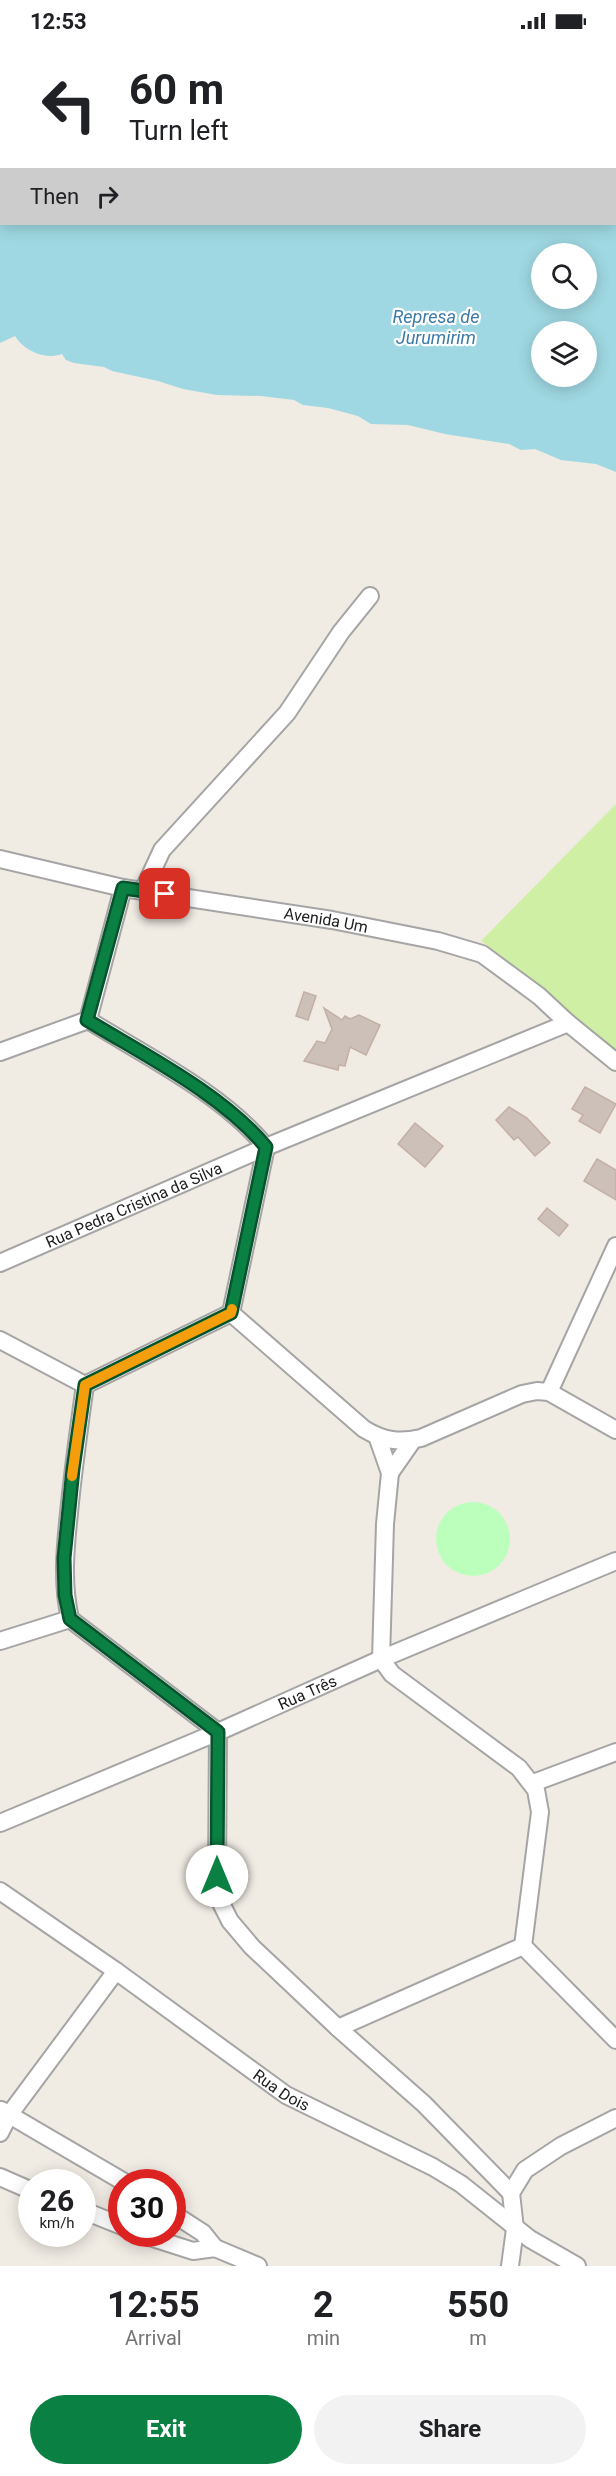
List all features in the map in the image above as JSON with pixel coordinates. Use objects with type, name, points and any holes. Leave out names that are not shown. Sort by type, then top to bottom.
[{"type":"street","points":[[143,891],[162,850],[287,713],[341,632],[370,596]]},
{"type":"street","name":"Avenida Um","points":[[0,859],[123,888],[332,920],[438,941],[482,954],[539,996],[616,1062]]},
{"type":"street","points":[[87,1020],[123,888]]},
{"type":"street","points":[[0,1052],[87,1020]]},
{"type":"street","points":[[87,1020],[226,1107],[254,1132],[266,1147],[231,1313]]},
{"type":"street","name":"Rua Pedra Cristina da Silva","points":[[0,1263],[266,1147],[568,1023]]},
{"type":"street","points":[[549,1392],[616,1246]]},
{"type":"street","points":[[85,1385],[231,1313]]},
{"type":"street","points":[[231,1313],[364,1429],[377,1437],[391,1441],[413,1440],[522,1394],[537,1391],[549,1392],[616,1430]]},
{"type":"street","points":[[0,1340],[85,1385]]},
{"type":"street","points":[[85,1385],[64,1558],[65,1595],[70,1619],[218,1732],[217,1876],[220,1900],[230,1921],[252,1947],[338,2028],[424,2104],[511,2193]]},
{"type":"street","points":[[377,1437],[390,1473],[385,1524],[381,1659],[392,1674],[519,1768],[536,1790],[540,1812],[523,1946]]},
{"type":"street","points":[[390,1473],[413,1440]]},
{"type":"street","name":"Rua Três","points":[[0,1823],[218,1732],[381,1659],[616,1562]]},
{"type":"street","points":[[0,1641],[70,1619]]},
{"type":"street","points":[[532,1783],[616,1752]]},
{"type":"street","name":"Rua Dois","points":[[0,1892],[116,1971],[286,2095],[433,2167],[474,2194],[515,2229],[577,2266]]},
{"type":"street","points":[[338,2028],[523,1946]]},
{"type":"street","points":[[523,1946],[616,2040]]},
{"type":"street","points":[[0,2133],[5,2112],[116,1971]]},
{"type":"street","points":[[5,2112],[108,2173]]},
{"type":"street","points":[[510,2266],[515,2229],[511,2193],[525,2170],[561,2146],[616,2118]]},
{"type":"street","points":[[0,2176],[18,2184]]},
{"type":"street","points":[[186,2222],[203,2233],[215,2248],[238,2262],[258,2266]]},
{"type":"street","points":[[180,2247],[192,2251],[215,2248]]},
{"type":"green space","points":[[616,804],[616,1051],[519,969],[481,941]]},
{"type":"green space","points":[[473,1502],[487,1505],[499,1513],[507,1525],[510,1539],[507,1553],[499,1565],[487,1573],[473,1576],[459,1573],[447,1565],[439,1553],[436,1539],[439,1525],[447,1513],[459,1505]]},
{"type":"water","name":"Represa de Jurumirim","points":[[0,225],[616,225],[616,472],[596,464],[561,460],[535,449],[521,450],[509,444],[445,434],[408,425],[371,424],[358,416],[328,408],[303,405],[294,400],[261,396],[217,395],[183,389],[104,367],[74,363],[66,360],[62,354],[42,355],[29,350],[15,336],[0,343]]},
{"type":"building","points":[[304,992],[316,996],[308,1020],[296,1016]]},
{"type":"building","points":[[324,1008],[342,1020],[345,1016],[350,1019],[359,1015],[380,1025],[366,1055],[350,1047],[345,1066],[339,1065],[338,1070],[304,1061],[317,1041],[325,1043],[332,1029]]},
{"type":"building","points":[[585,1087],[616,1104],[600,1133],[579,1121],[583,1115],[572,1109]]},
{"type":"building","points":[[509,1107],[527,1118],[550,1143],[535,1156],[518,1137],[514,1140],[496,1120]]},
{"type":"building","points":[[415,1123],[443,1146],[425,1167],[398,1144]]},
{"type":"building","points":[[597,1159],[616,1170],[616,1200],[584,1181]]},
{"type":"building","points":[[547,1208],[568,1225],[559,1236],[538,1219]]},
{"type":"slow traffic","points":[[72,1476],[85,1385],[231,1313],[232,1309]]},
{"type":"route","points":[[165,894],[123,888],[87,1020],[226,1107],[254,1132],[266,1147],[231,1313],[85,1385],[73,1469],[64,1578],[70,1619],[218,1732],[217,1876]]}]
